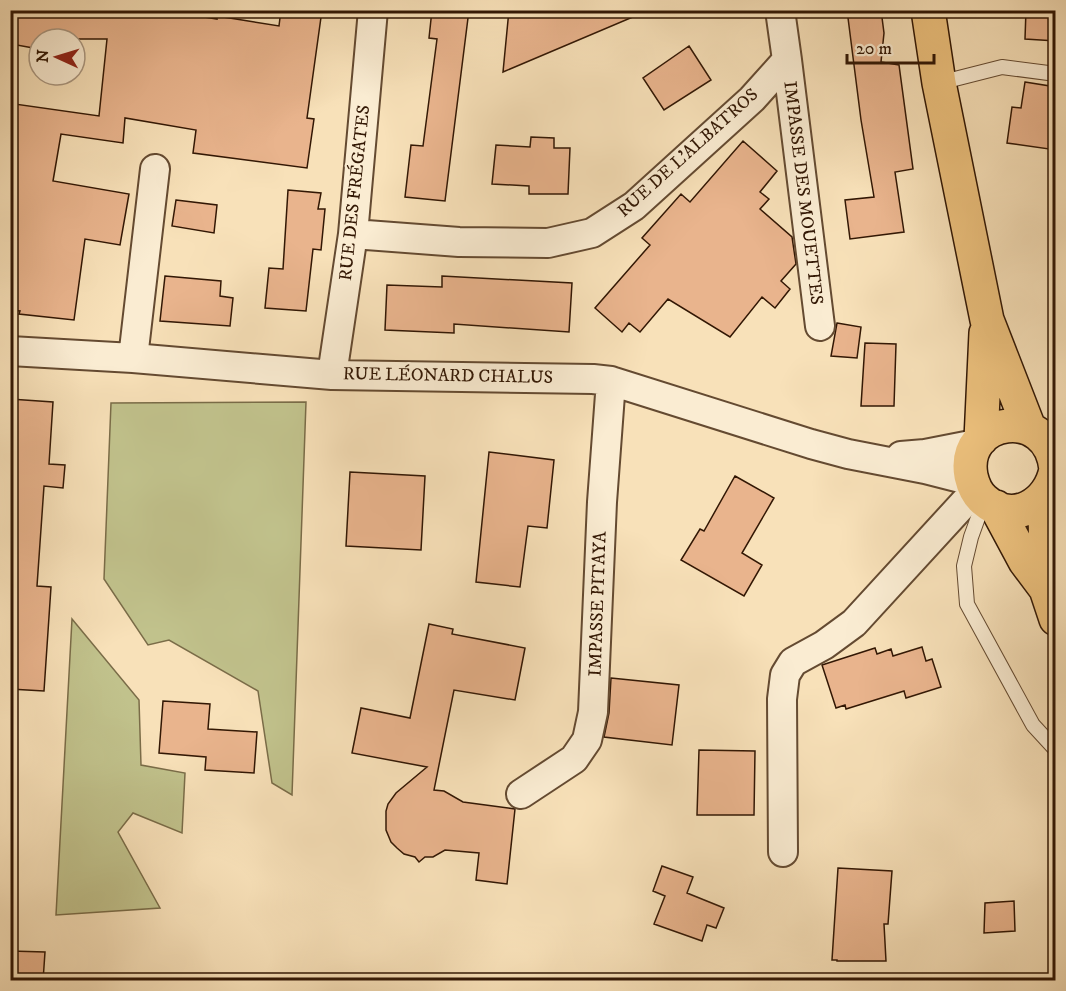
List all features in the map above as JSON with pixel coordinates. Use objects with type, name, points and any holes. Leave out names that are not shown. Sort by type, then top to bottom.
[{"type":"main road","points":[[928,10],[939,83],[987,320],[1049,467],[1051,604]]},
{"type":"main road","points":[[979,442],[987,320]]},
{"type":"main road","points":[[1049,467],[1016,425],[990,430],[979,442],[971,456],[969,469],[982,495],[1051,604]]},
{"type":"main road","points":[[982,495],[1009,511],[1023,510],[1035,505],[1049,467]]},
{"type":"street","name":"RUE DES FRÉGATES","points":[[332,375],[352,234],[373,10]]},
{"type":"street","points":[[780,10],[787,60]]},
{"type":"street","name":"RUE DE L'ALBATROS","points":[[352,234],[459,242],[548,243],[592,233],[634,206],[752,99],[787,60]]},
{"type":"street","name":"IMPASSE DES MOUETTES","points":[[787,60],[820,326]]},
{"type":"street","points":[[133,358],[155,169]]},
{"type":"street","name":"RUE LÉONARD CHALUS","points":[[10,351],[133,358],[332,375],[568,378],[611,381],[811,444],[848,454],[875,458],[982,495]]},
{"type":"street","name":"IMPASSE PITAYA","points":[[521,794],[574,759],[587,740],[593,712],[602,502],[611,381]]},
{"type":"street","name":"RUE LÉONARD CHALUS","points":[[875,458],[926,454],[979,442]]},
{"type":"street","points":[[783,852],[782,699],[785,675],[789,667],[793,662],[824,645],[854,623],[982,495]]},
{"type":"lane","points":[[939,83],[1002,67],[1056,74]]},
{"type":"lane","points":[[982,495],[964,567],[967,604],[1033,725],[1056,750]]},
{"type":"green space","points":[[306,402],[292,795],[272,783],[258,691],[169,640],[148,645],[104,579],[111,403]]},
{"type":"green space","points":[[72,619],[139,700],[141,765],[185,773],[182,833],[133,813],[118,832],[160,908],[56,915]]},
{"type":"building","points":[[16,10],[163,10],[279,26],[281,10],[322,10],[307,118],[314,119],[307,168],[193,153],[196,130],[125,118],[123,143],[61,134],[53,181],[129,194],[120,245],[85,239],[74,320],[19,314],[20,311],[10,310],[10,132],[15,104],[99,116],[107,39],[87,39],[87,27],[27,27],[27,47],[11,44]]},
{"type":"building","points":[[432,10],[469,10],[445,201],[405,197],[411,145],[423,146],[437,39],[429,38]]},
{"type":"building","points":[[509,10],[647,10],[647,11],[503,72]]},
{"type":"building","points":[[847,10],[881,10],[884,33],[881,62],[899,65],[913,169],[895,172],[904,232],[850,239],[845,200],[874,197],[861,120]]},
{"type":"building","points":[[1026,10],[1056,10],[1056,41],[1025,39]]},
{"type":"building","points":[[689,46],[711,80],[664,110],[643,78]]},
{"type":"building","points":[[1025,82],[1056,87],[1056,150],[1007,143],[1012,107],[1021,108]]},
{"type":"building","points":[[531,137],[554,138],[554,148],[570,148],[568,194],[529,194],[529,186],[492,184],[496,145],[530,147]]},
{"type":"building","points":[[743,141],[777,171],[760,192],[769,199],[760,209],[792,237],[796,264],[781,281],[790,289],[775,308],[762,297],[730,337],[668,299],[640,332],[629,323],[622,332],[595,308],[650,245],[642,238],[681,194],[690,202]]},
{"type":"building","points":[[288,190],[321,193],[318,209],[325,209],[321,250],[313,249],[306,311],[265,308],[269,268],[283,269]]},
{"type":"building","points":[[176,200],[217,205],[214,233],[172,226]]},
{"type":"building","points":[[165,276],[221,281],[220,296],[233,298],[230,326],[160,321]]},
{"type":"building","points":[[442,276],[572,283],[569,332],[454,324],[454,333],[385,330],[387,285],[442,287]]},
{"type":"building","points":[[837,323],[861,327],[857,358],[831,356]]},
{"type":"building","points":[[865,343],[896,344],[894,406],[861,406]]},
{"type":"building","points":[[10,399],[53,402],[49,464],[65,465],[63,488],[44,486],[37,586],[51,587],[44,691],[10,689]]},
{"type":"building","points":[[489,452],[554,460],[547,528],[528,526],[520,587],[476,582]]},
{"type":"building","points":[[350,472],[425,476],[421,550],[346,546]]},
{"type":"building","points":[[735,476],[774,498],[742,553],[762,565],[744,596],[681,560],[700,529],[704,531]]},
{"type":"building","points":[[429,624],[453,629],[452,634],[525,648],[515,700],[454,690],[434,790],[444,791],[463,802],[515,809],[507,884],[476,880],[479,853],[445,850],[433,857],[425,857],[419,862],[415,857],[404,854],[391,842],[386,830],[386,811],[396,793],[427,767],[352,753],[361,708],[410,718]]},
{"type":"building","points":[[922,647],[926,661],[932,659],[941,687],[906,698],[904,691],[846,709],[845,705],[836,708],[822,665],[875,648],[877,654],[891,649],[893,656]]},
{"type":"building","points":[[611,678],[679,685],[672,745],[604,737],[609,713]]},
{"type":"building","points":[[163,701],[210,704],[208,729],[257,732],[254,773],[205,770],[206,757],[159,753]]},
{"type":"building","points":[[699,750],[755,751],[754,815],[697,815]]},
{"type":"building","points":[[662,866],[693,877],[687,893],[724,908],[716,928],[707,925],[702,941],[654,924],[665,896],[653,891]]},
{"type":"building","points":[[838,868],[892,871],[888,924],[884,924],[886,961],[832,960]]},
{"type":"building","points":[[1014,901],[1015,931],[984,933],[985,903]]},
{"type":"building","points":[[10,951],[45,952],[43,981],[10,981]]}]
